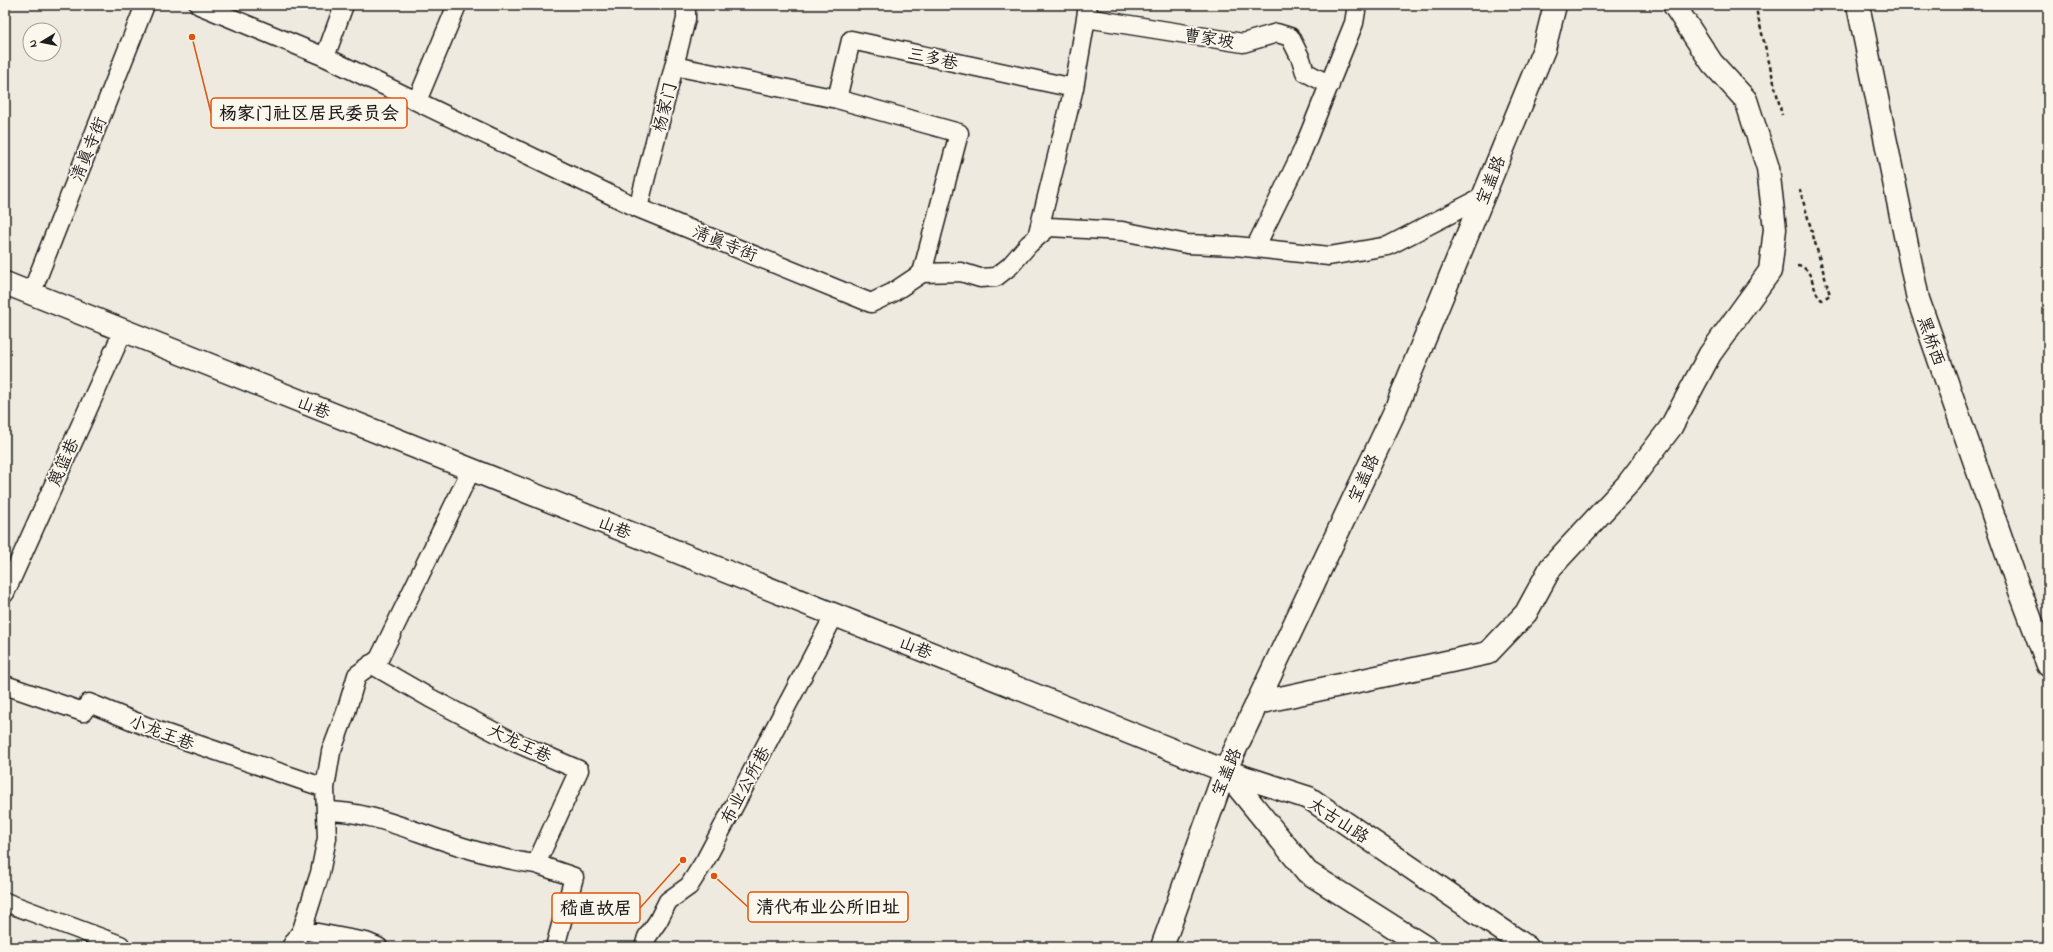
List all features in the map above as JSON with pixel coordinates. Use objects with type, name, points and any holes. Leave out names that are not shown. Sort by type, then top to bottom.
[{"type":"street","name":"宝盖路","points":[[1162,947],[1225,771],[1394,412],[1544,48],[1555,5]]},
{"type":"street","points":[[1257,702],[1488,653],[1526,613],[1551,567],[1627,485],[1671,427],[1710,354],[1770,271],[1775,229],[1768,168],[1746,100],[1712,64],[1674,5]]},
{"type":"street","name":"黑桥西","points":[[1858,5],[1918,299],[2014,575],[2048,665]]},
{"type":"street","name":"山巷","points":[[5,283],[1225,771]]},
{"type":"street","points":[[1225,771],[1307,872],[1425,947]]},
{"type":"street","name":"太古山路","points":[[1225,771],[1309,798],[1527,947]]},
{"type":"lane","name":"清真寺街","points":[[31,294],[145,5]]},
{"type":"lane","name":"清真寺街","points":[[199,5],[325,57],[417,100],[638,208],[871,303],[892,293],[922,273]]},
{"type":"lane","points":[[325,57],[344,5]]},
{"type":"lane","points":[[417,100],[457,5]]},
{"type":"lane","name":"杨家门","points":[[638,208],[686,19],[686,5]]},
{"type":"lane","points":[[1255,248],[1302,152],[1354,24],[1357,5]]},
{"type":"lane","name":"曹家坡","points":[[1033,241],[1074,88],[1087,12],[1243,43],[1277,33],[1290,37],[1301,59],[1305,72],[1330,84]]},
{"type":"lane","name":"三多巷","points":[[837,99],[851,40],[1074,88]]},
{"type":"lane","points":[[674,66],[837,99],[959,134],[922,273],[961,272],[980,278],[996,277],[1010,266],[1033,241],[1049,227],[1122,232],[1187,244],[1255,248],[1329,256],[1388,246],[1483,197]]},
{"type":"lane","name":"篾篮巷","points":[[5,593],[123,331]]},
{"type":"lane","points":[[291,947],[302,930],[320,873],[327,838],[325,788],[331,752],[346,712],[357,675],[380,659],[471,470]]},
{"type":"lane","name":"布业公所巷","points":[[644,947],[646,936],[658,921],[668,901],[689,886],[706,859],[834,614]]},
{"type":"lane","name":"大龙王巷","points":[[371,664],[430,698],[510,740],[579,770],[536,864]]},
{"type":"lane","name":"小龙王巷","points":[[5,685],[83,712],[88,703],[165,734],[325,788]]},
{"type":"lane","points":[[326,811],[346,811],[408,828],[511,860],[536,864],[574,876],[555,947]]},
{"type":"lane","points":[[5,902],[113,942],[120,945],[120,947]]},
{"type":"lane","points":[[302,930],[366,942],[378,947]]},
{"type":"place","name":"杨家门社区居民委员会","points":[[192,37]]},
{"type":"place","name":"嵇直故居","points":[[683,860]]},
{"type":"place","name":"清代布业公所旧址","points":[[714,876]]}]
